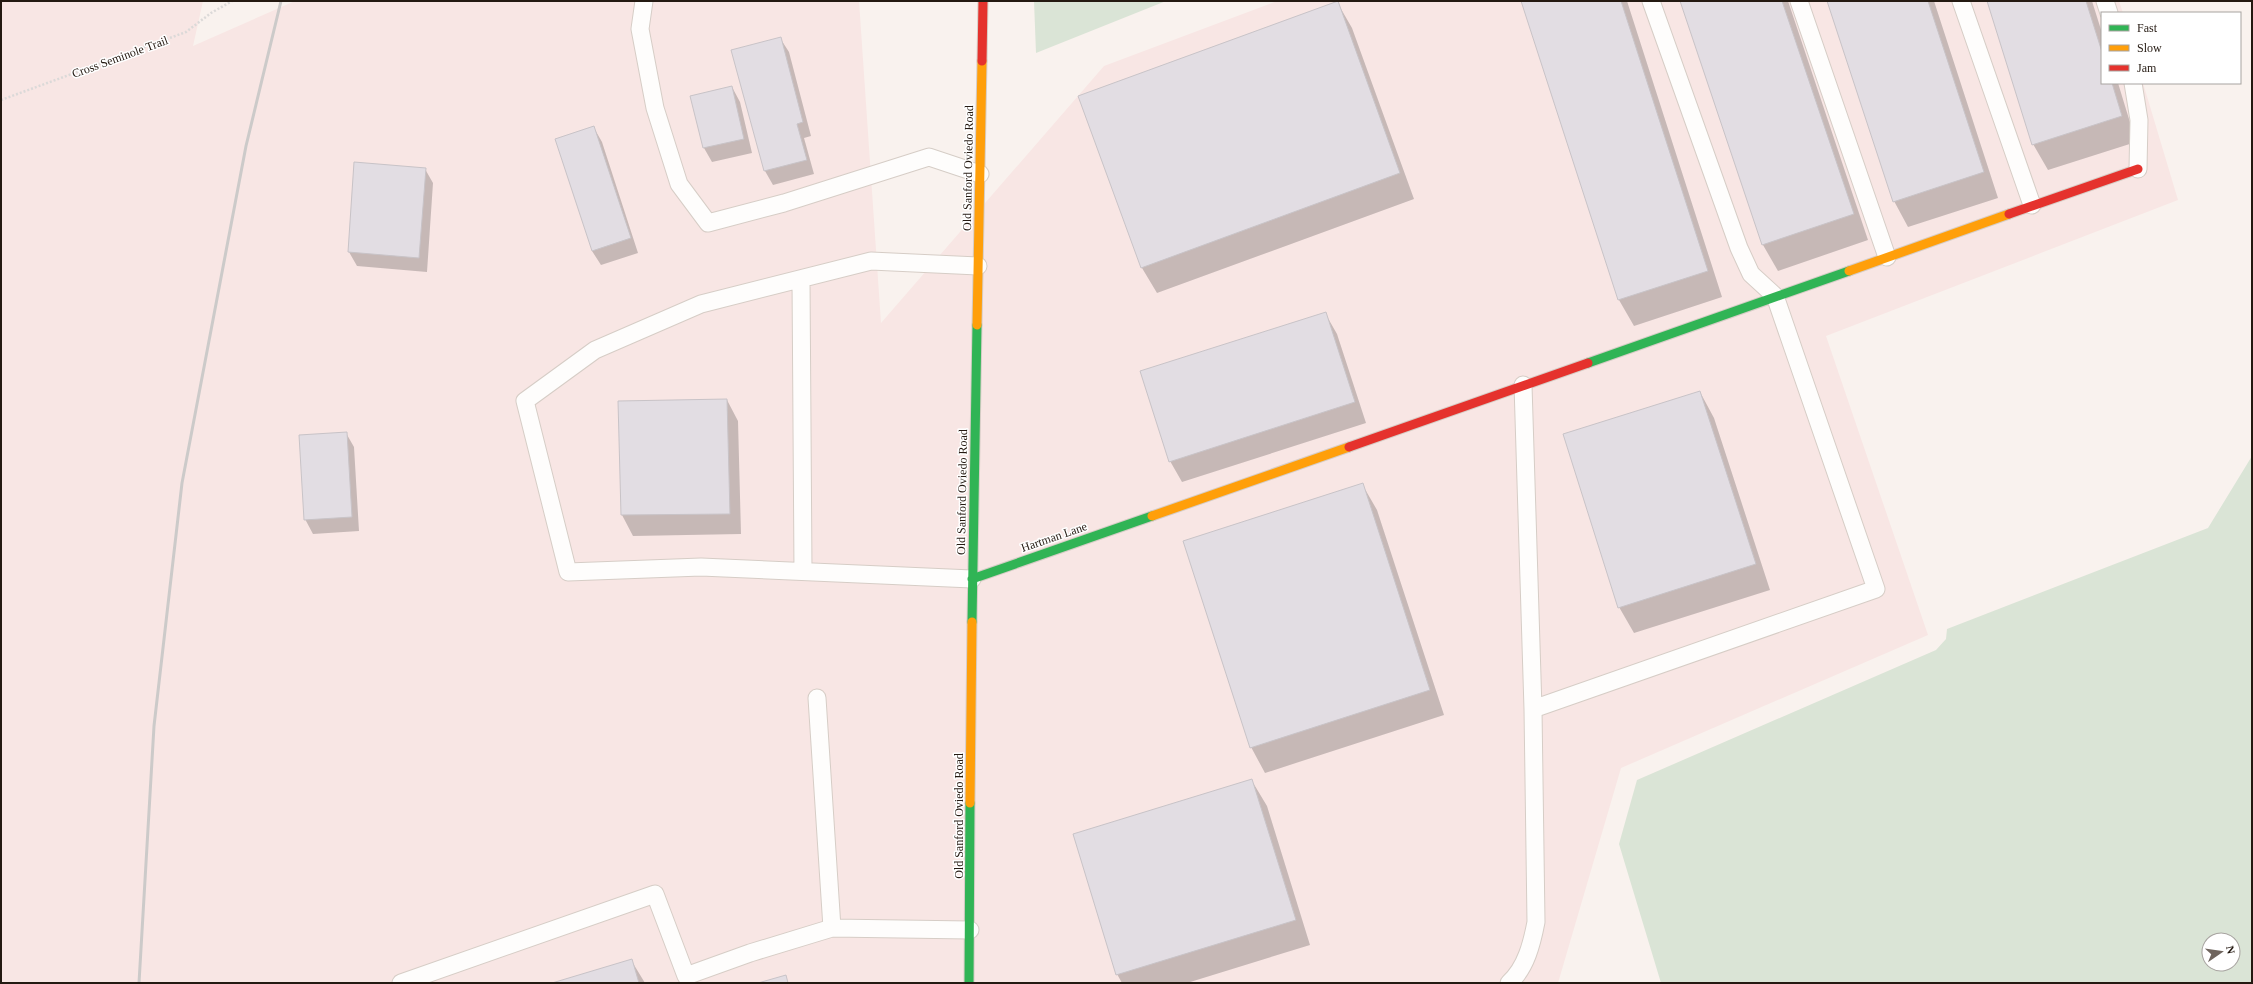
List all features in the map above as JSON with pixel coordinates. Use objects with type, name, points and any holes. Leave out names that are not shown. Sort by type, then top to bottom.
[{"type":"street","name":"Old Sanford Oviedo Road","points":[[969,983],[972,579],[983,1]]},
{"type":"street","name":"Hartman Lane","points":[[972,579],[2032,205],[2138,169]]},
{"type":"lane","points":[[644,1],[640,29],[654,108],[679,184],[708,223],[784,203],[929,157],[980,174]]},
{"type":"lane","points":[[1533,709],[1876,589],[1775,296],[1751,274],[1739,248],[1651,1]]},
{"type":"lane","points":[[1799,1],[1887,257]]},
{"type":"lane","points":[[1961,1],[2032,205]]},
{"type":"lane","points":[[2105,1],[2109,12]]},
{"type":"lane","points":[[2133,84],[2139,120],[2138,169]]},
{"type":"lane","points":[[972,579],[701,567],[568,572],[525,400],[595,350],[701,304],[871,261],[978,266]]},
{"type":"lane","points":[[801,279],[803,572]]},
{"type":"lane","points":[[1509,983],[1514,979],[1531,948],[1536,922],[1533,709],[1523,385]]},
{"type":"lane","points":[[818,698],[832,928]]},
{"type":"lane","points":[[401,983],[655,894],[686,976],[750,953],[832,928],[970,930]]},
{"type":"path","name":"Cross Seminole Trail","points":[[1,100],[186,32],[211,13],[232,1]]},
{"type":"shaded area","points":[[1,1],[203,1],[193,46],[295,1],[859,1],[881,323],[1104,66],[1277,1],[2119,1],[2123,12],[2101,12],[2101,84],[2143,84],[2178,200],[1826,336],[1928,635],[1621,768],[1558,983],[1,983]]},
{"type":"green space","points":[[1034,1],[1166,1],[1036,53]]},
{"type":"green space","points":[[2252,456],[2252,983],[1661,983],[1619,844],[1637,780],[1936,650],[1946,639],[1947,629],[2208,528]]},
{"type":"building","points":[[1338,1],[1400,173],[1141,268],[1078,96]]},
{"type":"building","points":[[1521,1],[1621,1],[1708,271],[1618,300]]},
{"type":"building","points":[[1680,1],[1782,1],[1854,214],[1762,245]]},
{"type":"building","points":[[1827,1],[1928,1],[1984,172],[1893,202]]},
{"type":"building","points":[[1987,1],[2086,1],[2101,49],[2101,84],[2112,84],[2122,116],[2032,145]]},
{"type":"building","points":[[781,37],[803,122],[797,124],[807,160],[764,171],[731,50]]},
{"type":"building","points":[[732,86],[744,139],[703,148],[690,96]]},
{"type":"building","points":[[594,126],[631,238],[592,251],[555,139]]},
{"type":"building","points":[[354,162],[426,168],[419,258],[348,252]]},
{"type":"building","points":[[1326,312],[1355,402],[1169,462],[1140,371]]},
{"type":"building","points":[[1700,391],[1756,564],[1618,608],[1563,434]]},
{"type":"building","points":[[727,399],[730,514],[621,515],[618,401]]},
{"type":"building","points":[[347,432],[352,517],[304,520],[299,435]]},
{"type":"building","points":[[1363,483],[1430,690],[1250,748],[1183,541]]},
{"type":"building","points":[[1252,779],[1296,920],[1116,975],[1073,834]]},
{"type":"building","points":[[632,959],[639,983],[552,983]]},
{"type":"building","points":[[786,975],[788,983],[758,983]]},
{"type":"railway","points":[[139,983],[154,726],[182,483],[246,146],[281,1]]},
{"type":"traffic: fast","points":[[1588,363],[1849,271]]},
{"type":"traffic: fast","points":[[972,622],[977,325]]},
{"type":"traffic: fast","points":[[972,579],[1152,516]]},
{"type":"traffic: fast","points":[[969,983],[970,803]]},
{"type":"traffic: slow","points":[[977,325],[982,61]]},
{"type":"traffic: slow","points":[[1849,271],[2009,214]]},
{"type":"traffic: slow","points":[[1152,516],[1349,447]]},
{"type":"traffic: slow","points":[[970,803],[972,622]]},
{"type":"traffic: jam","points":[[982,61],[983,1]]},
{"type":"traffic: jam","points":[[2009,214],[2138,169]]},
{"type":"traffic: jam","points":[[1349,447],[1588,363]]}]
